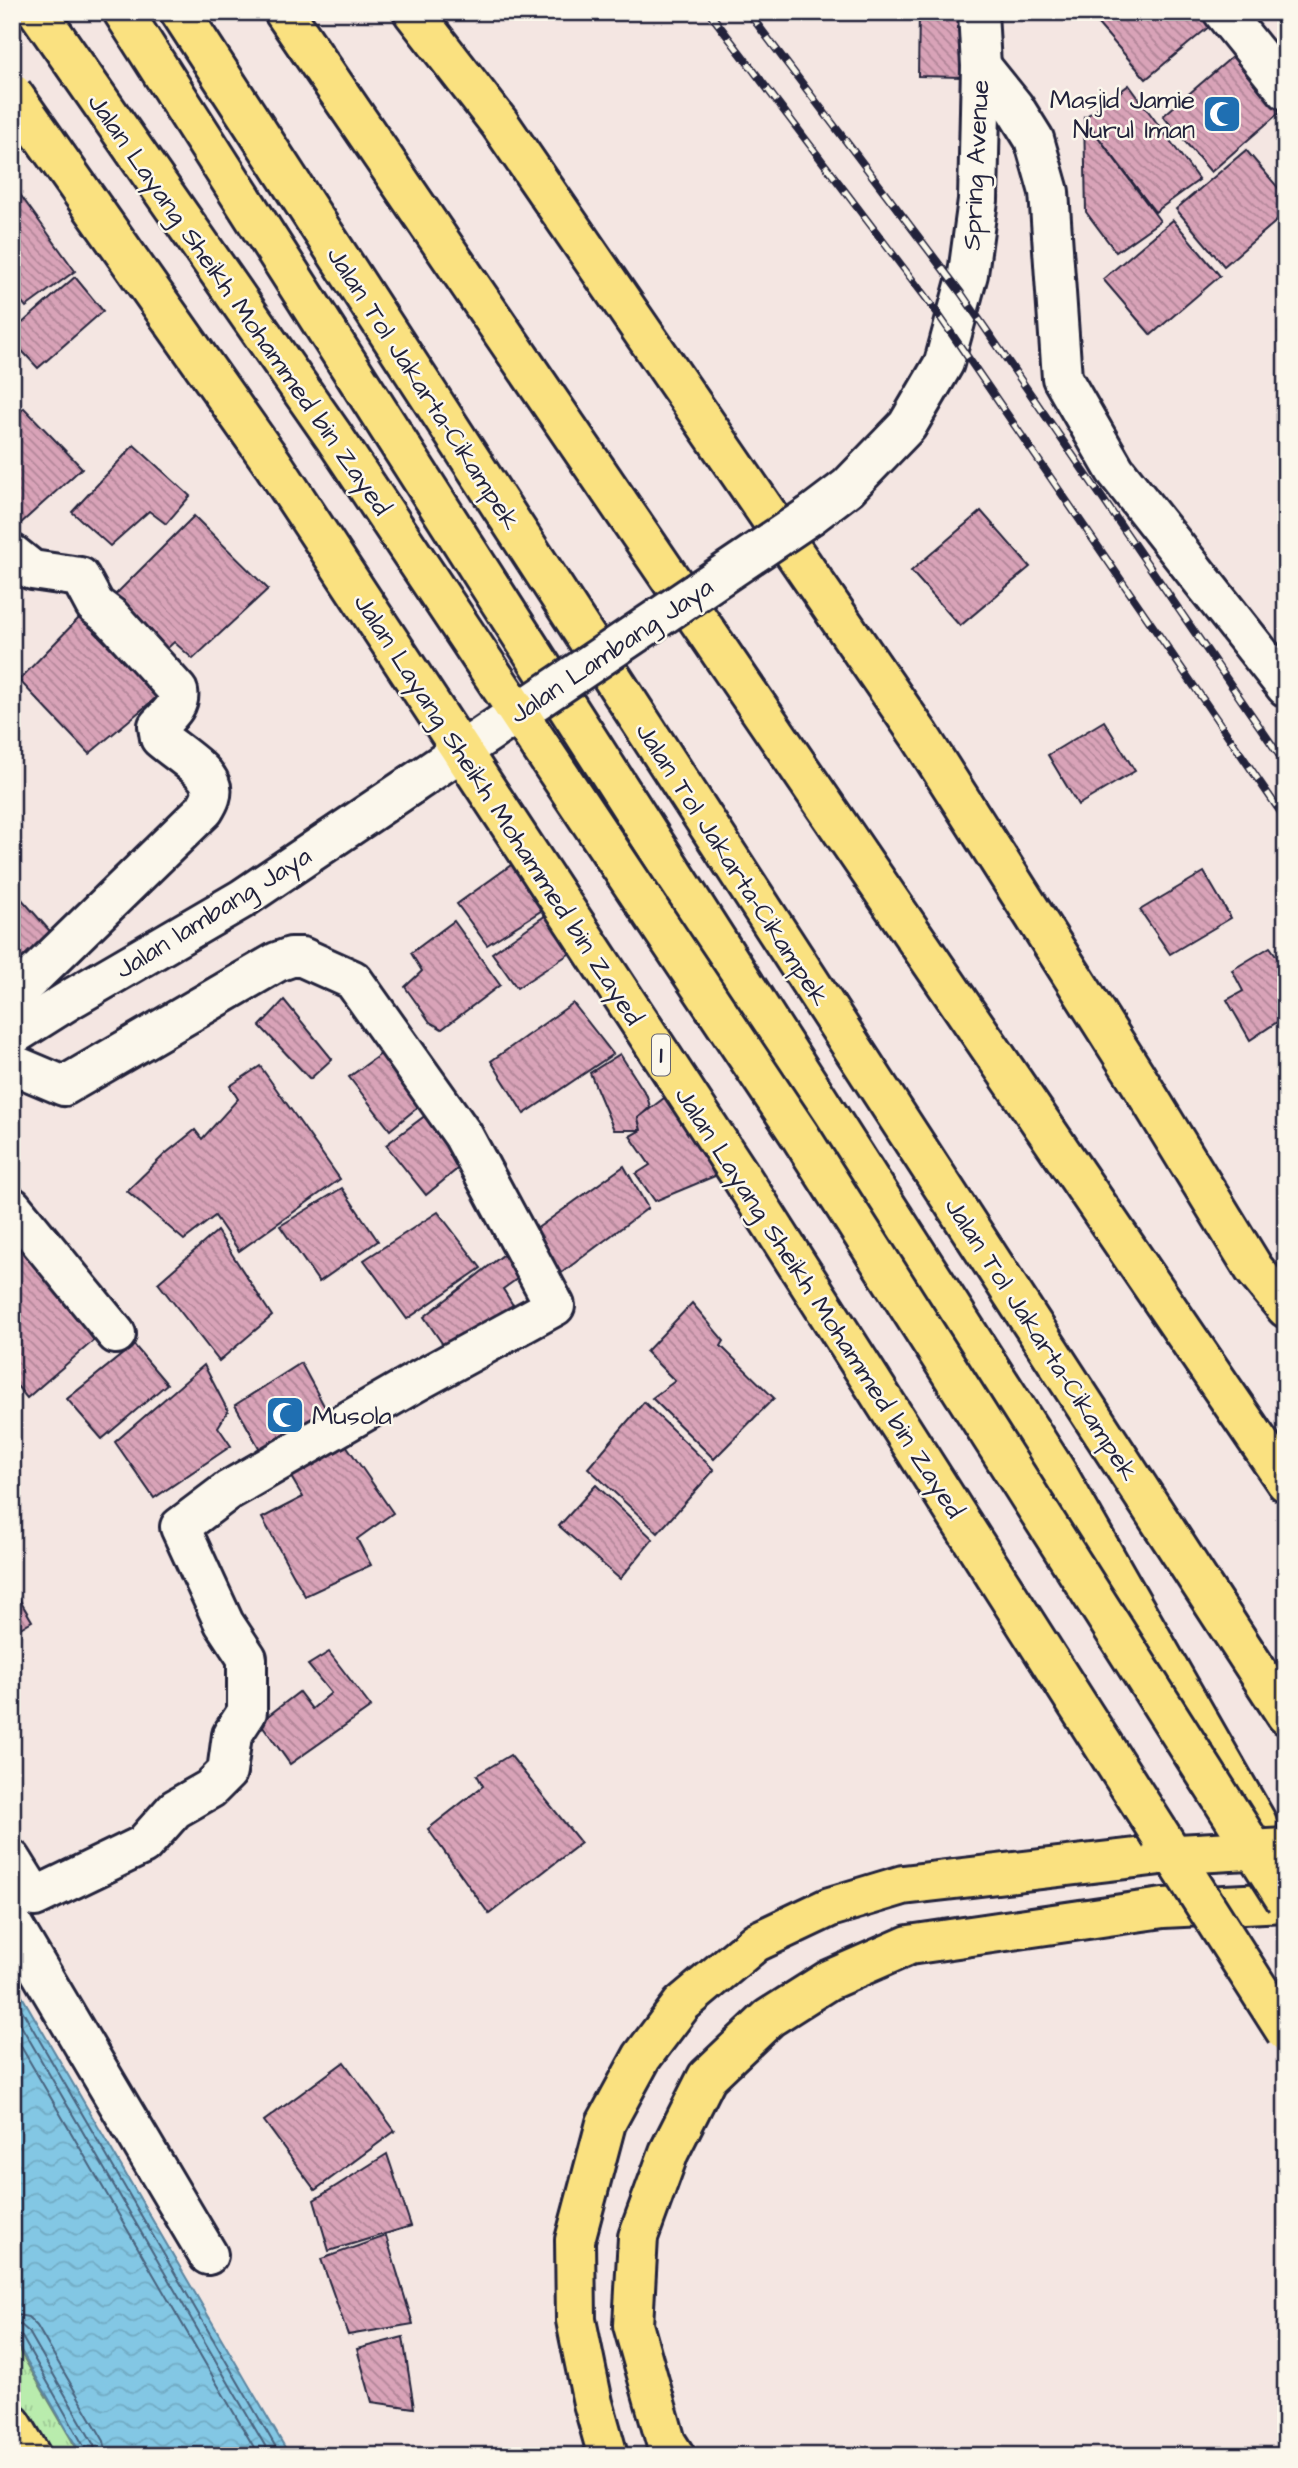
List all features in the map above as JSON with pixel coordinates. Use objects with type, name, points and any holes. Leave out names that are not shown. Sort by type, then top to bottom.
[{"type":"main road","name":"Jalan Layang Sheikh Mohammed bin Zayed","points":[[38,12],[334,437],[799,1134],[1286,1901]]},
{"type":"main road","points":[[124,12],[1058,1473],[1286,1874]]},
{"type":"main road","name":"Jalan Tol Jakarta–Cikampek","points":[[180,12],[1286,1715]]},
{"type":"main road","points":[[284,12],[1286,1482]]},
{"type":"main road","points":[[413,12],[500,124],[920,736],[1127,1061],[1254,1269],[1286,1308]]},
{"type":"main road","name":"Jalan Layang Sheikh Mohammed bin Zayed","points":[[12,93],[273,464],[457,744],[732,1163],[1286,2032]]},
{"type":"main road","points":[[608,2456],[593,2403],[576,2320],[575,2240],[606,2123],[642,2057],[682,2004],[757,1942],[830,1907],[903,1885],[1161,1855],[1286,1848]]},
{"type":"main road","points":[[675,2456],[666,2442],[633,2325],[638,2237],[669,2152],[708,2077],[769,2018],[829,1980],[909,1945],[1163,1908],[1286,1901]]},
{"type":"main road","points":[[12,2424],[31,2456]]},
{"type":"street","name":"Spring Avenue","points":[[811,515],[848,487],[907,426],[944,363],[968,274],[978,200],[981,66],[978,12]]},
{"type":"street","points":[[1223,12],[1286,90]]},
{"type":"street","points":[[981,66],[1014,107],[1034,139],[1049,192],[1062,378],[1115,470],[1286,687]]},
{"type":"street","name":"Jalan Lambang Jaya","points":[[411,785],[811,515]]},
{"type":"street","points":[[12,554],[32,570],[80,577],[94,605],[111,617],[178,691],[177,705],[158,726],[157,731],[160,738],[206,775],[212,786],[210,800],[204,810],[12,997]]},
{"type":"street","name":"Jalan lambang Jaya","points":[[12,1036],[242,899],[411,785]]},
{"type":"street","points":[[12,1064],[64,1086],[277,962],[291,957],[302,957],[353,980],[463,1135],[555,1306],[241,1483],[180,1527],[224,1623],[247,1658],[247,1712],[232,1735],[227,1772],[210,1789],[175,1809],[143,1844],[35,1897],[12,1860]]},
{"type":"street","points":[[12,1207],[116,1334]]},
{"type":"street","points":[[12,1924],[208,2255]]},
{"type":"green space","points":[[12,2338],[81,2456],[31,2456],[12,2424]]},
{"type":"water","points":[[12,1979],[290,2456],[82,2456],[12,2335]]},
{"type":"building","points":[[919,12],[962,12],[961,77],[918,76]]},
{"type":"building","points":[[1112,12],[1208,12],[1216,21],[1146,79],[1098,24]]},
{"type":"building","name":"Masjid Jamie Nurul Iman","points":[[1233,56],[1280,112],[1211,172],[1163,116]]},
{"type":"building","points":[[1129,85],[1199,180],[1155,212],[1084,118]]},
{"type":"building","points":[[1084,118],[1160,221],[1116,252],[1086,212]]},
{"type":"building","points":[[1246,150],[1286,197],[1286,213],[1224,266],[1176,209]]},
{"type":"building","points":[[19,193],[75,271],[26,307],[12,290],[12,200]]},
{"type":"building","points":[[1173,220],[1220,276],[1151,335],[1103,279]]},
{"type":"building","points":[[75,277],[103,311],[38,368],[12,340],[12,332]]},
{"type":"building","points":[[1286,327],[1286,342],[1279,333]]},
{"type":"building","points":[[24,408],[82,468],[20,524],[12,516],[12,419]]},
{"type":"building","points":[[134,445],[190,496],[166,524],[149,511],[110,546],[72,512]]},
{"type":"building","points":[[981,511],[1030,567],[960,626],[911,571]]},
{"type":"building","points":[[194,516],[268,589],[193,659],[174,642],[157,658],[106,604]]},
{"type":"building","points":[[80,617],[158,696],[89,754],[19,680]]},
{"type":"building","points":[[1104,721],[1135,771],[1078,805],[1048,755]]},
{"type":"building","points":[[522,857],[555,902],[487,945],[457,904]]},
{"type":"building","points":[[1204,872],[1231,918],[1170,954],[1140,910]]},
{"type":"building","points":[[12,888],[56,938],[12,975]]},
{"type":"building","points":[[549,913],[572,952],[517,988],[492,953]]},
{"type":"building","points":[[454,921],[500,985],[442,1029],[430,1022],[405,987],[422,971],[411,953]]},
{"type":"building","points":[[1270,947],[1286,969],[1286,1016],[1250,1040],[1227,1000],[1243,991],[1232,970]]},
{"type":"building","points":[[284,1000],[332,1059],[310,1079],[260,1026]]},
{"type":"building","points":[[573,1003],[613,1054],[524,1114],[491,1061]]},
{"type":"building","points":[[385,1051],[423,1103],[390,1130],[349,1077]]},
{"type":"building","points":[[620,1054],[647,1096],[650,1107],[638,1118],[641,1130],[614,1130],[590,1073]]},
{"type":"building","points":[[260,1066],[340,1179],[239,1251],[215,1216],[184,1240],[127,1191],[165,1154],[195,1130],[202,1139],[238,1099],[230,1086]]},
{"type":"building","points":[[668,1095],[715,1176],[655,1201],[636,1174],[650,1165],[630,1136],[641,1130],[638,1118]]},
{"type":"building","points":[[426,1115],[462,1165],[426,1195],[386,1145]]},
{"type":"building","points":[[624,1166],[648,1208],[552,1280],[525,1237]]},
{"type":"building","points":[[342,1188],[378,1241],[319,1282],[280,1226]]},
{"type":"building","points":[[438,1212],[481,1268],[407,1319],[364,1260]]},
{"type":"building","points":[[12,1230],[99,1336],[27,1398],[12,1380]]},
{"type":"building","points":[[217,1231],[272,1316],[219,1361],[158,1283]]},
{"type":"building","points":[[503,1255],[521,1276],[503,1289],[519,1315],[453,1359],[424,1317]]},
{"type":"building","points":[[692,1303],[724,1341],[721,1346],[774,1398],[714,1459],[652,1398],[675,1381],[646,1352]]},
{"type":"building","points":[[134,1345],[167,1384],[102,1439],[67,1399]]},
{"type":"building","name":"Musola","points":[[301,1363],[334,1424],[267,1462],[235,1405]]},
{"type":"building","points":[[204,1365],[228,1411],[218,1427],[231,1446],[154,1498],[115,1442]]},
{"type":"building","points":[[644,1402],[714,1470],[658,1533],[588,1468]]},
{"type":"building","points":[[342,1439],[393,1513],[357,1539],[371,1565],[305,1596],[262,1518],[303,1497],[288,1472]]},
{"type":"building","points":[[596,1485],[653,1539],[620,1579],[559,1526]]},
{"type":"building","points":[[12,1587],[32,1621],[12,1633]]},
{"type":"building","points":[[329,1652],[371,1707],[290,1764],[260,1722],[299,1692],[312,1709],[331,1693],[308,1665]]},
{"type":"building","points":[[510,1755],[581,1843],[489,1914],[428,1829],[483,1786],[477,1775]]},
{"type":"building","points":[[344,2062],[395,2131],[315,2190],[264,2121]]},
{"type":"building","points":[[387,2154],[411,2226],[329,2251],[314,2200]]},
{"type":"building","points":[[386,2236],[413,2324],[348,2335],[321,2259]]},
{"type":"building","points":[[403,2337],[414,2408],[372,2402],[357,2349]]},
{"type":"railway","points":[[709,12],[936,311],[1286,820]]},
{"type":"railway","points":[[748,12],[961,293],[1286,765]]},
{"type":"place","name":"Masjid Jamie Nurul Iman","points":[[1222,114]]},
{"type":"place","name":"Musola","points":[[285,1415]]}]
